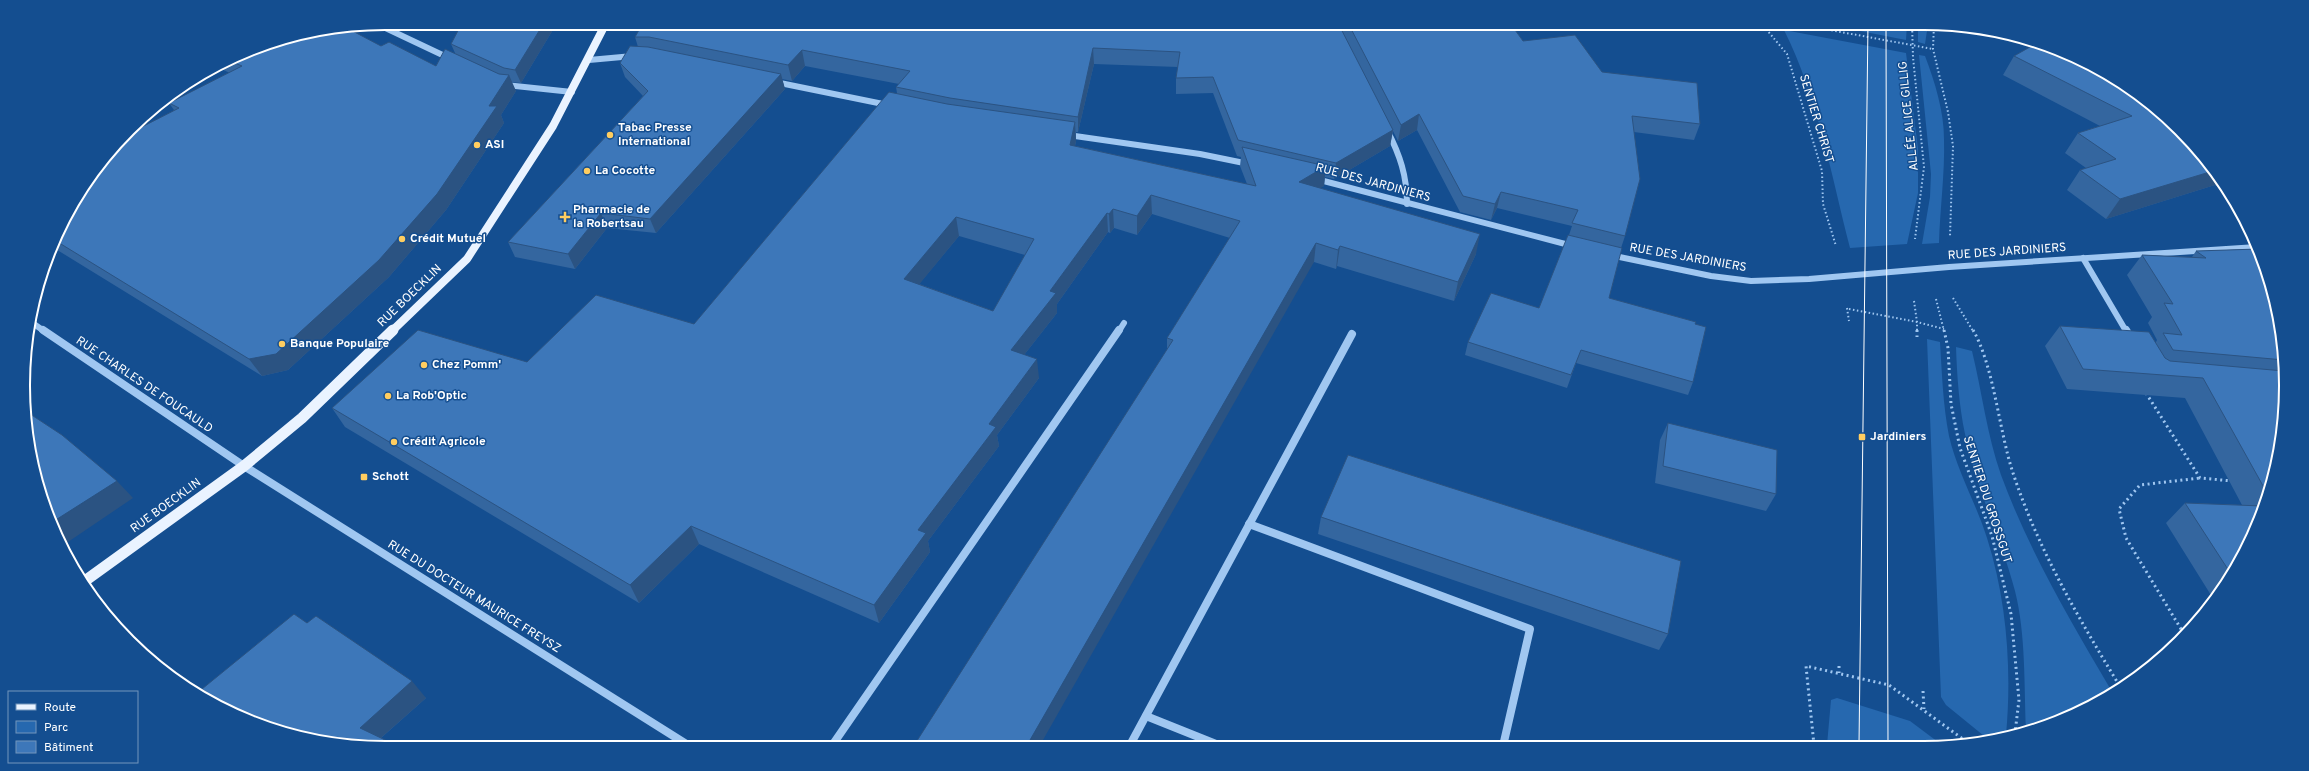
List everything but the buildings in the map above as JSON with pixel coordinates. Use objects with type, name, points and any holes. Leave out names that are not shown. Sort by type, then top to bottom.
[{"type":"main road","name":"RUE BOECKLIN","points":[[88,579],[244,466],[302,418],[467,259],[553,126],[589,60],[603,30]]},
{"type":"street","points":[[390,30],[460,63]]},
{"type":"street","points":[[589,60],[638,56]]},
{"type":"street","points":[[767,80],[898,107]]},
{"type":"street","points":[[501,83],[508,86],[572,92]]},
{"type":"street","points":[[1382,121],[1404,164],[1407,182],[1406,204]]},
{"type":"street","points":[[1060,134],[1200,154],[1257,166]]},
{"type":"street","name":"RUE DES JARDINIERS","points":[[1309,178],[1582,248]]},
{"type":"street","name":"RUE DES JARDINIERS","points":[[1605,254],[1711,276],[1751,281],[1809,279],[1949,267],[2251,246]]},
{"type":"street","name":"RUE DES JARDINIERS","points":[[2083,258],[2133,344]]},
{"type":"street","points":[[835,741],[1124,323]]},
{"type":"street","name":"RUE CHARLES DE FOUCAULD","points":[[35,325],[244,466]]},
{"type":"street","points":[[1133,741],[1352,334]]},
{"type":"street","name":"RUE DU DOCTEUR MAURICE FREYSZ","points":[[244,466],[681,741]]},
{"type":"street","points":[[1249,524],[1530,629],[1504,741]]},
{"type":"street","points":[[1146,716],[1208,741]]},
{"type":"path","name":"SENTIER CHRIST","points":[[1767,30],[1787,54],[1822,171],[1823,204],[1845,276]]},
{"type":"path","points":[[1829,30],[1933,49]]},
{"type":"path","name":"ALLÉE ALICE GILLIG","points":[[1912,30],[1912,46],[1924,156],[1924,192],[1917,222],[1912,270],[1917,337]]},
{"type":"path","points":[[1934,30],[1933,49],[1948,112],[1952,146],[1949,286],[1954,302],[1979,341],[2001,434],[2013,475],[2038,536],[2065,594],[2118,683]]},
{"type":"path","name":"SENTIER DU GROSSGUT","points":[[1949,286],[1934,287],[1945,329],[1951,404],[1960,448],[1992,536],[2011,614],[2018,700],[2015,729]]},
{"type":"path","points":[[1847,309],[1917,322],[1945,329]]},
{"type":"path","points":[[2145,392],[2200,478]]},
{"type":"path","points":[[2182,630],[2126,538],[2119,509],[2140,485],[2200,478],[2235,481]]},
{"type":"path","points":[[1814,741],[1806,666],[1889,685],[1963,739]]},
{"type":"path","points":[[1839,666],[1839,673]]},
{"type":"path","points":[[1923,691],[1924,709]]},
{"type":"green space","points":[[1784,30],[1906,53],[1918,149],[1918,193],[1907,244],[1850,248],[1815,109],[1796,56]]},
{"type":"green space","points":[[1855,30],[1907,30],[1906,40]]},
{"type":"green space","points":[[1918,30],[1927,30],[1925,44],[1918,42]]},
{"type":"green space","points":[[1919,55],[1925,56],[1932,76],[1941,108],[1944,129],[1944,165],[1939,243],[1922,244],[1930,197],[1931,174]]},
{"type":"green space","points":[[1927,339],[1940,342],[1944,401],[1952,449],[1987,538],[1999,586],[2008,661],[2006,731],[1984,736],[1946,705],[1941,697]]},
{"type":"green space","points":[[1956,347],[1972,351],[1996,460],[2024,531],[2051,585],[2110,688],[2060,714],[2026,726],[2023,642],[2019,608],[2003,552],[1975,474],[1963,423]]},
{"type":"green space","points":[[1837,698],[1910,721],[1936,740],[1827,741],[1831,700]]},
{"type":"tram line","points":[[1859,741],[1868,30]]},
{"type":"tram line","points":[[1886,30],[1888,741]]},
{"type":"place","name":"Tabac Presse International","points":[[610,135]]},
{"type":"place","name":"ASI","points":[[477,145]]},
{"type":"place","name":"La Cocotte","points":[[587,171]]},
{"type":"place","name":"Pharmacie de la Robertsau","points":[[565,217]]},
{"type":"place","name":"Crédit Mutuel","points":[[402,239]]},
{"type":"place","name":"Banque Populaire","points":[[282,344]]},
{"type":"place","name":"Chez Pomm'","points":[[424,365]]},
{"type":"place","name":"La Rob'Optic","points":[[388,396]]},
{"type":"place","name":"Jardiniers","points":[[1862,437]]},
{"type":"place","name":"Crédit Agricole","points":[[394,442]]},
{"type":"place","name":"Schott","points":[[364,477]]}]
